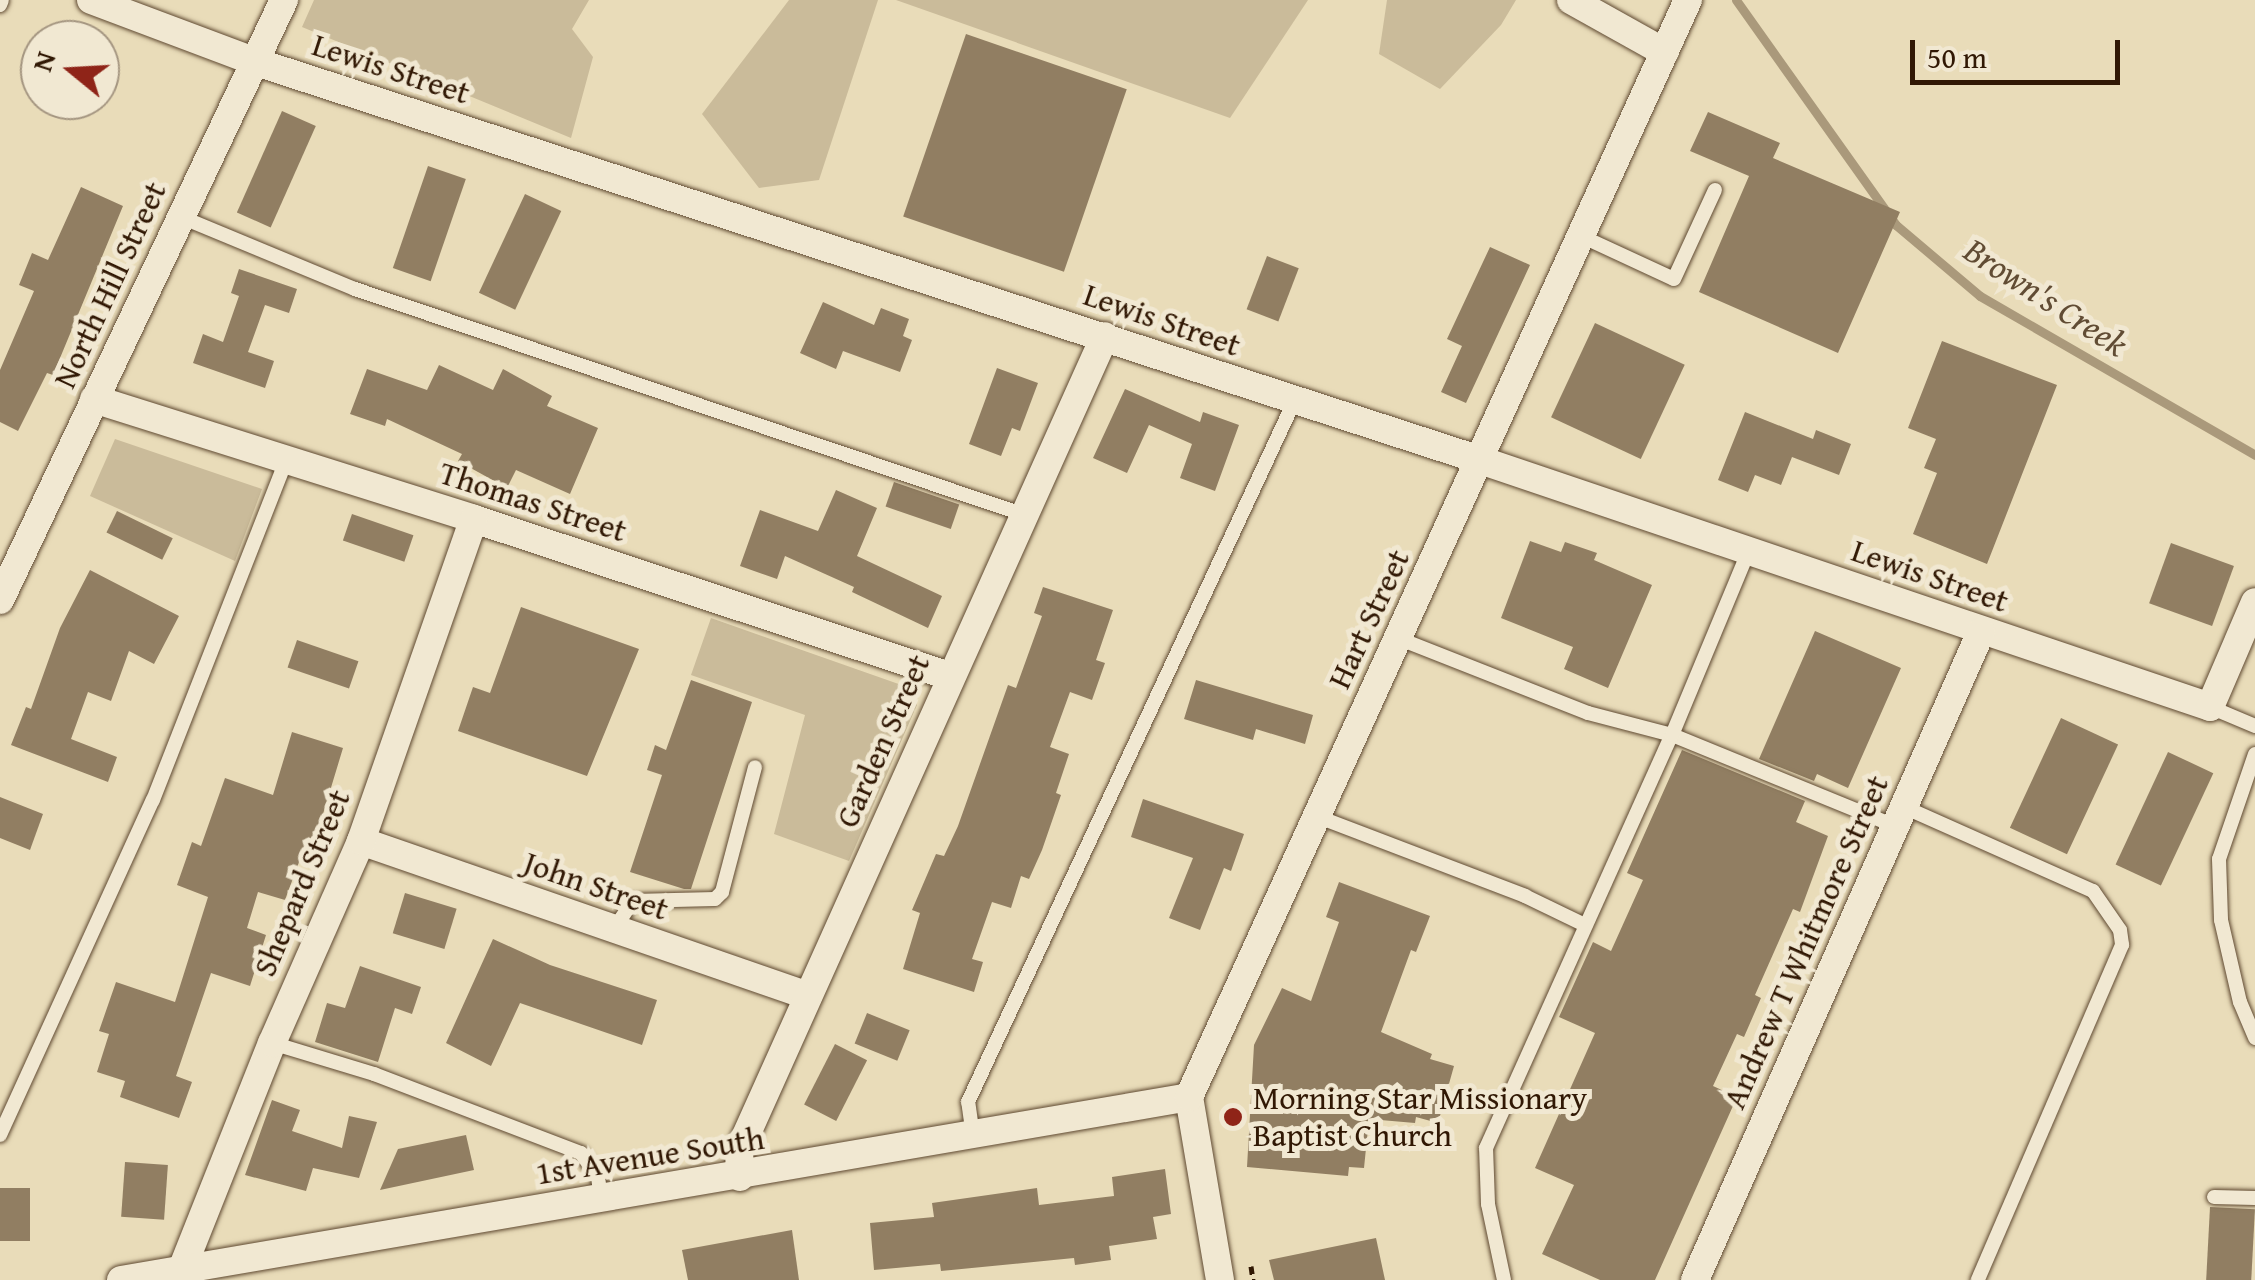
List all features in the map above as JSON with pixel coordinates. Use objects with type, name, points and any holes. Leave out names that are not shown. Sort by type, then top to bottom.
[{"type":"street","name":"Lewis Street","points":[[91,0],[146,10],[256,62],[1105,336],[2210,707]]},
{"type":"street","name":"North Hill Street","points":[[0,600],[284,0]]},
{"type":"street","points":[[1571,0],[1664,52]]},
{"type":"street","name":"Hart Street","points":[[1189,1097],[1688,0]]},
{"type":"street","name":"Garden Street","points":[[740,1177],[739,1151],[949,676],[1105,336]]},
{"type":"street","name":"Thomas Street","points":[[94,399],[949,676]]},
{"type":"street","name":"Shepard Street","points":[[182,1269],[272,1043],[362,841],[474,519]]},
{"type":"street","points":[[2210,707],[2255,602]]},
{"type":"street","name":"Andrew T Whitmore Street","points":[[1694,1280],[1982,632]]},
{"type":"street","name":"John Street","points":[[362,841],[808,996]]},
{"type":"street","points":[[1189,1097],[1220,1280]]},
{"type":"street","name":"1st Avenue South","points":[[121,1280],[740,1177],[1189,1097]]},
{"type":"lane","points":[[1582,236],[1674,279],[1715,190]]},
{"type":"lane","points":[[180,217],[355,289],[1025,516]]},
{"type":"lane","points":[[972,1136],[968,1102],[1294,402]]},
{"type":"lane","points":[[0,1135],[153,800],[286,462]]},
{"type":"lane","points":[[1504,1280],[1488,1204],[1486,1148],[1672,735],[1749,550]]},
{"type":"lane","points":[[1400,639],[1588,713],[1672,735],[2093,892],[2120,930],[2122,945],[1978,1280]]},
{"type":"lane","points":[[2210,707],[2255,726]]},
{"type":"lane","points":[[2255,754],[2220,859],[2221,920],[2240,1002],[2255,1038]]},
{"type":"lane","points":[[614,928],[633,901],[714,899],[722,892],[755,767]]},
{"type":"lane","points":[[1316,816],[1525,896],[1585,926]]},
{"type":"lane","points":[[272,1043],[374,1074],[580,1153],[598,1177],[602,1200]]},
{"type":"lane","points":[[2214,1196],[2255,1198]]},
{"type":"path","points":[[1251,1266],[1253,1280]]},
{"type":"shaded area","points":[[314,0],[589,0],[572,29],[593,57],[571,138],[302,27]]},
{"type":"shaded area","points":[[789,0],[878,0],[819,180],[759,188],[702,114]]},
{"type":"shaded area","points":[[896,0],[1308,0],[1230,118]]},
{"type":"shaded area","points":[[1387,0],[1516,0],[1501,25],[1440,89],[1379,54]]},
{"type":"shaded area","points":[[115,439],[262,489],[235,561],[90,496]]},
{"type":"shaded area","points":[[711,618],[910,688],[917,705],[849,861],[774,834],[805,715],[691,675]]},
{"type":"building","points":[[966,34],[1127,89],[1064,272],[903,216]]},
{"type":"building","points":[[282,111],[316,126],[271,227],[237,212]]},
{"type":"building","points":[[1708,112],[1780,143],[1773,158],[1900,212],[1838,353],[1699,292],[1749,176],[1690,151]]},
{"type":"building","points":[[428,166],[466,179],[431,281],[393,268]]},
{"type":"building","points":[[81,187],[123,206],[53,375],[47,373],[18,431],[0,422],[0,370],[34,291],[19,285],[32,253],[48,260]]},
{"type":"building","points":[[525,194],[561,211],[515,310],[479,293]]},
{"type":"building","points":[[1490,247],[1530,265],[1466,403],[1441,392],[1462,346],[1447,339]]},
{"type":"building","points":[[1267,256],[1299,268],[1278,321],[1247,309]]},
{"type":"building","points":[[239,269],[297,289],[289,313],[265,305],[248,352],[274,361],[265,388],[193,363],[203,334],[223,342],[239,296],[231,293]]},
{"type":"building","points":[[823,302],[874,325],[881,308],[909,319],[903,336],[912,340],[900,372],[843,351],[836,369],[800,353]]},
{"type":"building","points":[[1595,323],[1685,365],[1641,459],[1551,417]]},
{"type":"building","points":[[1942,341],[2057,385],[1987,564],[1913,534],[1937,473],[1924,468],[1936,439],[1908,428]]},
{"type":"building","points":[[439,365],[493,390],[503,369],[552,396],[547,406],[598,428],[570,494],[516,470],[507,488],[458,461],[462,454],[387,419],[385,426],[350,414],[367,369],[427,390]]},
{"type":"building","points":[[997,368],[1038,383],[1020,431],[1012,428],[1001,456],[969,444]]},
{"type":"building","points":[[1125,389],[1200,422],[1203,412],[1239,425],[1215,491],[1180,478],[1192,444],[1149,425],[1127,473],[1093,458]]},
{"type":"building","points":[[1745,412],[1813,439],[1816,430],[1851,444],[1839,475],[1792,457],[1781,485],[1755,475],[1748,492],[1718,480]]},
{"type":"building","points":[[894,482],[959,504],[951,529],[886,507]]},
{"type":"building","points":[[836,490],[877,508],[857,556],[942,596],[928,628],[852,592],[854,587],[785,556],[777,579],[740,566],[760,510],[818,531]]},
{"type":"building","points":[[117,511],[173,538],[162,560],[106,533]]},
{"type":"building","points":[[352,514],[413,535],[404,562],[343,540]]},
{"type":"building","points":[[1530,541],[1561,552],[1565,542],[1597,553],[1594,560],[1652,585],[1608,688],[1564,669],[1573,647],[1501,618]]},
{"type":"building","points":[[2171,543],[2234,566],[2212,626],[2149,603]]},
{"type":"building","points":[[90,570],[179,616],[154,664],[129,651],[111,701],[88,692],[71,739],[117,757],[108,782],[11,745],[26,707],[31,709],[60,628]]},
{"type":"building","points":[[1043,587],[1113,610],[1096,660],[1105,663],[1092,700],[1070,692],[1050,747],[1069,754],[1056,793],[1061,795],[1042,850],[1029,879],[1021,876],[1011,908],[992,902],[972,959],[983,962],[974,992],[903,969],[920,913],[912,910],[936,854],[944,856],[958,826],[1008,685],[1016,688],[1042,616],[1034,613]]},
{"type":"building","points":[[521,607],[639,649],[587,776],[458,731],[473,687],[490,693]]},
{"type":"building","points":[[1815,631],[1901,668],[1848,788],[1817,774],[1814,781],[1759,759]]},
{"type":"building","points":[[297,640],[358,661],[349,689],[288,667]]},
{"type":"building","points":[[691,680],[752,702],[691,889],[684,889],[630,872],[662,775],[647,770],[655,745],[666,750]]},
{"type":"building","points":[[1196,680],[1313,715],[1305,744],[1256,729],[1253,740],[1184,719]]},
{"type":"building","points":[[2061,718],[2118,745],[2067,854],[2010,828]]},
{"type":"building","points":[[292,732],[343,748],[310,857],[302,854],[285,900],[258,892],[247,928],[266,935],[250,986],[211,973],[176,1076],[192,1082],[179,1118],[120,1097],[125,1081],[97,1072],[109,1034],[99,1031],[116,982],[175,1002],[208,897],[177,885],[192,842],[201,846],[225,778],[273,795]]},
{"type":"building","points":[[1682,750],[1805,801],[1796,822],[1828,836],[1800,912],[1793,909],[1755,995],[1761,998],[1744,1037],[1737,1034],[1713,1086],[1737,1097],[1655,1280],[1600,1280],[1542,1254],[1574,1185],[1535,1168],[1595,1033],[1559,1017],[1593,942],[1611,951],[1643,880],[1627,873]]},
{"type":"building","points":[[2168,752],[2213,773],[2161,886],[2116,864]]},
{"type":"building","points":[[0,797],[43,814],[30,850],[0,838]]},
{"type":"building","points":[[1143,799],[1244,834],[1231,871],[1224,868],[1200,930],[1169,918],[1193,858],[1131,837]]},
{"type":"building","points":[[1339,882],[1430,916],[1416,952],[1411,950],[1381,1032],[1432,1054],[1430,1059],[1454,1066],[1438,1123],[1416,1117],[1415,1123],[1369,1119],[1364,1168],[1349,1167],[1348,1176],[1247,1167],[1254,1045],[1282,988],[1311,1001],[1339,922],[1326,917]]},
{"type":"building","points":[[405,893],[457,909],[444,949],[393,933]]},
{"type":"building","points":[[493,939],[550,965],[657,1000],[642,1045],[520,1003],[491,1066],[446,1043]]},
{"type":"building","points":[[360,966],[421,987],[412,1014],[395,1008],[378,1062],[315,1042],[327,1003],[345,1008]]},
{"type":"building","points":[[867,1013],[910,1030],[897,1061],[855,1044]]},
{"type":"building","points":[[835,1044],[867,1060],[836,1121],[804,1105]]},
{"type":"building","points":[[272,1100],[300,1110],[292,1131],[342,1148],[349,1116],[377,1122],[359,1178],[313,1168],[306,1191],[245,1175]]},
{"type":"building","points":[[466,1135],[474,1170],[380,1190],[398,1149]]},
{"type":"building","points":[[125,1162],[168,1165],[164,1220],[121,1217]]},
{"type":"building","points":[[1165,1169],[1171,1214],[1153,1217],[1157,1239],[1109,1246],[1111,1260],[1075,1265],[1074,1258],[941,1271],[940,1264],[874,1270],[870,1223],[934,1217],[932,1203],[1037,1188],[1039,1205],[1114,1196],[1112,1177]]},
{"type":"building","points":[[0,1188],[30,1188],[30,1241],[0,1241]]},
{"type":"building","points":[[2210,1207],[2255,1209],[2251,1280],[2206,1280]]},
{"type":"building","points":[[792,1230],[799,1280],[688,1280],[682,1250]]},
{"type":"building","points":[[1376,1238],[1385,1280],[1274,1280],[1269,1260]]},
{"type":"waterway","name":"Brown's Creek","points":[[1736,0],[1896,225],[1980,296],[2255,455]]},
{"type":"place","name":"Morning Star Missionary Baptist Church","points":[[1233,1117]]}]
